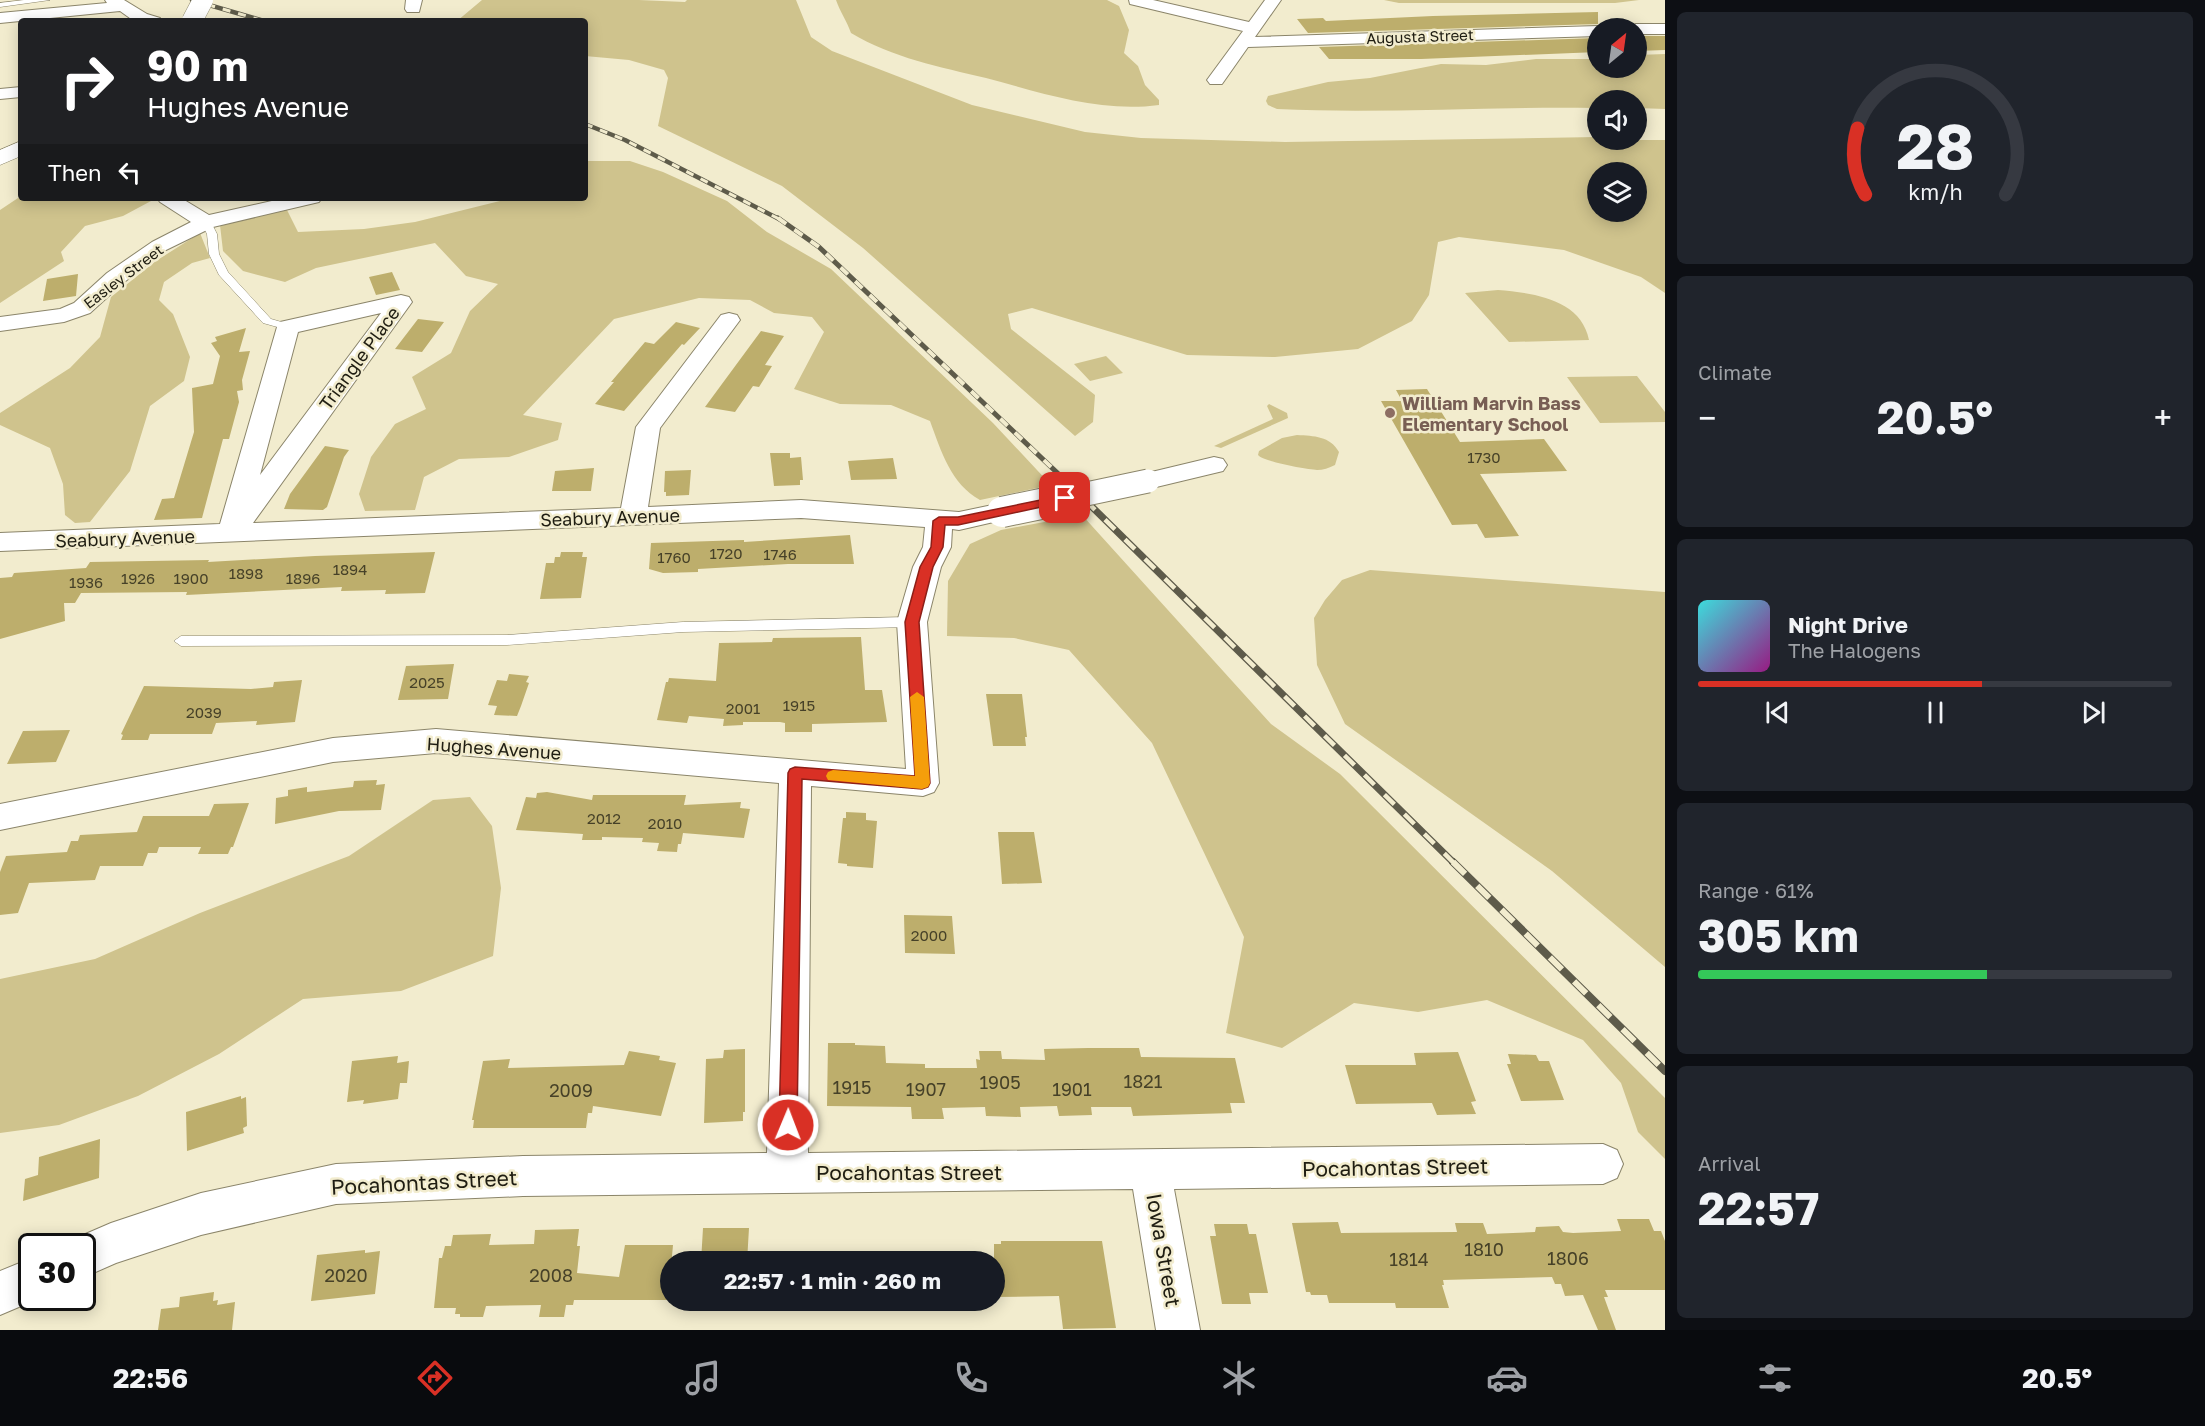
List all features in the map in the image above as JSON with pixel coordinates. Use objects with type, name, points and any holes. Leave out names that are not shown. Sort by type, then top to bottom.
[{"type":"main road","points":[[194,18],[203,0]]},
{"type":"main road","points":[[0,159],[18,149]]},
{"type":"street","points":[[1216,80],[1273,0]]},
{"type":"street","name":"Augusta Street","points":[[1136,1],[1248,35],[1587,31]]},
{"type":"street","points":[[0,9],[119,3],[141,18]]},
{"type":"street","points":[[1647,29],[1665,28]]},
{"type":"street","points":[[0,94],[18,92]]},
{"type":"street","points":[[172,201],[206,222]]},
{"type":"street","name":"Easley Street","points":[[0,324],[64,315],[82,308],[116,278],[159,246],[206,222],[299,201]]},
{"type":"street","name":"Triangle Place","points":[[231,534],[401,302],[288,327]]},
{"type":"street","points":[[633,516],[648,427],[729,320]]},
{"type":"street","points":[[231,534],[288,327]]},
{"type":"street","name":"Seabury Avenue","points":[[0,542],[801,509],[958,521],[1214,465]]},
{"type":"street","points":[[912,622],[927,567],[937,547],[939,521]]},
{"type":"street","name":"Hughes Avenue","points":[[0,817],[333,750],[436,741],[922,783],[912,622]]},
{"type":"street","points":[[787,1173],[795,773]]},
{"type":"street","name":"Pocahontas Street","points":[[96,1251],[201,1214],[336,1184],[523,1176],[1603,1164]]},
{"type":"street","name":"Iowa Street","points":[[1150,1170],[1178,1330]]},
{"type":"street","points":[[0,1293],[18,1285]]},
{"type":"lane","points":[[0,9],[46,0]]},
{"type":"lane","points":[[206,222],[212,234],[214,254],[223,273],[267,321],[288,327]]},
{"type":"lane","points":[[182,641],[507,640],[683,627],[912,622]]},
{"type":"shaded area","points":[[482,0],[685,2],[687,0],[796,0],[811,37],[832,51],[972,105],[1085,132],[1141,138],[1285,142],[1587,137],[1587,150],[1647,150],[1647,140],[1665,140],[1665,293],[1641,277],[1564,250],[1459,237],[1438,242],[1429,295],[1412,321],[1358,349],[1275,357],[1187,355],[1032,308],[1008,314],[1011,329],[1095,395],[1093,422],[1075,436],[863,248],[782,186],[658,126],[668,78],[664,70],[629,60],[588,56],[588,18],[461,18]]},
{"type":"shaded area","points":[[836,0],[1107,0],[1119,6],[1129,30],[1124,53],[1138,66],[1145,85],[1159,100],[1159,105],[1115,106],[1071,100],[934,66],[900,55],[851,33]]},
{"type":"shaded area","points":[[1384,0],[1639,0],[1615,3],[1399,3]]},
{"type":"shaded area","points":[[1665,54],[1665,109],[1647,108],[1647,90],[1587,90],[1587,108],[1357,111],[1277,109],[1268,105],[1266,101],[1268,96],[1328,82],[1370,78],[1441,64],[1486,65],[1536,59],[1587,59],[1587,78],[1647,78],[1647,55]]},
{"type":"shaded area","points":[[588,161],[630,161],[663,172],[727,201],[767,232],[831,269],[993,423],[1051,485],[980,500],[954,476],[930,421],[891,405],[840,404],[794,389],[824,332],[812,317],[774,313],[750,300],[699,298],[614,319],[523,415],[562,423],[558,440],[509,457],[459,459],[424,477],[415,510],[365,511],[359,494],[371,457],[395,424],[426,409],[412,377],[451,353],[470,311],[498,284],[466,276],[435,243],[316,268],[285,282],[243,271],[223,251],[220,225],[287,210],[298,232],[364,229],[415,222],[500,201],[588,201]]},
{"type":"shaded area","points":[[18,198],[18,201],[151,201],[123,216],[85,226],[61,252],[64,261],[0,303],[0,210]]},
{"type":"shaded area","points":[[200,233],[210,258],[192,263],[164,282],[159,300],[173,314],[190,357],[184,381],[150,406],[130,471],[90,522],[75,523],[65,515],[63,484],[50,448],[0,425],[0,413],[70,368],[100,337],[111,297],[156,261]]},
{"type":"shaded area","points":[[1498,290],[1540,296],[1566,307],[1584,326],[1589,340],[1509,342],[1465,293]]},
{"type":"shaded area","points":[[1106,356],[1123,373],[1090,381],[1074,364]]},
{"type":"shaded area","points":[[1637,376],[1665,412],[1665,422],[1600,423],[1567,377]]},
{"type":"shaded area","points":[[1269,404],[1287,413],[1288,418],[1221,448],[1214,446],[1273,419],[1267,406]]},
{"type":"shaded area","points":[[1297,435],[1321,438],[1331,443],[1339,452],[1335,465],[1317,470],[1276,463],[1258,455],[1259,451],[1282,438]]},
{"type":"shaded area","points":[[1082,515],[1271,724],[1340,774],[1665,1098],[1665,1159],[1638,1132],[1621,1083],[1583,1040],[1487,1000],[1418,1012],[1354,1003],[1282,1048],[1226,1033],[1244,937],[1152,743],[1069,650],[1014,638],[947,636],[948,581],[970,544],[1001,530]]},
{"type":"shaded area","points":[[1370,570],[1665,592],[1665,967],[1552,871],[1345,724],[1317,665],[1314,618],[1325,600],[1342,580]]},
{"type":"shaded area","points":[[470,797],[492,826],[501,888],[493,956],[401,991],[303,999],[219,1054],[138,1096],[59,1125],[0,1133],[0,979],[95,959],[200,913],[349,856],[433,800]]},
{"type":"building","points":[[1598,12],[1598,18],[1587,18],[1587,24],[1308,33],[1297,19],[1323,18],[1326,21]]},
{"type":"building","points":[[1647,36],[1665,36],[1665,50],[1647,51]]},
{"type":"building","points":[[1587,38],[1587,52],[1421,59],[1329,59],[1319,47]]},
{"type":"building","points":[[392,272],[400,290],[376,295],[369,277]]},
{"type":"building","points":[[78,274],[76,296],[43,301],[47,279]]},
{"type":"building","points":[[418,319],[444,322],[422,352],[395,349]]},
{"type":"building","points":[[676,322],[700,328],[684,345],[682,344],[624,411],[595,404],[645,342],[654,344]]},
{"type":"building","points":[[246,328],[239,352],[250,351],[242,380],[243,390],[237,391],[239,402],[229,439],[223,439],[202,518],[154,520],[162,499],[174,498],[194,432],[192,388],[213,384],[220,356],[211,343],[217,341],[215,337]]},
{"type":"building","points":[[761,331],[784,336],[765,365],[772,366],[759,387],[753,386],[735,412],[705,407]]},
{"type":"building","points":[[1427,389],[1460,442],[1544,439],[1567,471],[1480,474],[1519,536],[1485,538],[1477,524],[1452,525],[1381,401],[1402,401],[1396,390]]},
{"type":"building","points":[[325,446],[349,450],[344,457],[327,507],[323,510],[284,509],[290,494]]},
{"type":"building","points":[[770,453],[790,453],[790,458],[801,457],[803,480],[800,480],[800,485],[774,486]]},
{"type":"building","points":[[893,458],[897,479],[851,480],[848,461]]},
{"type":"building","points":[[594,468],[591,491],[552,491],[555,471]]},
{"type":"building","points":[[691,470],[689,495],[666,496],[664,492],[665,471]]},
{"type":"building","points":[[850,535],[854,564],[788,564],[663,573],[649,569],[651,543],[744,540],[744,542]]},
{"type":"building","points":[[435,552],[425,593],[385,594],[386,590],[341,591],[342,587],[186,595],[187,592],[81,593],[75,603],[64,603],[65,621],[0,639],[0,578],[12,577],[14,573],[86,568],[90,562],[209,560],[208,562]]},
{"type":"building","points":[[561,552],[583,552],[582,557],[587,557],[581,598],[540,599],[546,563],[554,563],[555,557],[560,557]]},
{"type":"building","points":[[861,637],[865,690],[882,690],[887,722],[812,724],[812,732],[785,732],[785,723],[780,722],[743,722],[743,725],[723,726],[724,719],[689,716],[687,723],[657,720],[669,678],[716,681],[719,643],[772,642],[773,638]]},
{"type":"building","points":[[454,664],[448,699],[398,700],[406,666]]},
{"type":"building","points":[[509,674],[529,676],[526,682],[529,683],[521,706],[517,716],[494,715],[497,706],[488,705],[497,680],[507,681]]},
{"type":"building","points":[[302,680],[295,722],[256,725],[257,721],[216,723],[212,734],[150,734],[148,740],[121,740],[123,735],[121,734],[144,686],[251,689],[273,687],[274,682]]},
{"type":"building","points":[[986,694],[1022,694],[1026,746],[993,746]]},
{"type":"building","points":[[70,730],[56,762],[7,764],[23,731]]},
{"type":"building","points":[[377,780],[376,785],[385,784],[381,810],[339,811],[275,824],[276,798],[288,796],[288,790],[307,787],[307,792],[353,787],[354,781]]},
{"type":"building","points":[[547,792],[592,800],[593,795],[686,795],[684,805],[741,802],[740,808],[750,809],[744,838],[683,833],[677,852],[657,851],[659,843],[642,842],[643,838],[602,837],[602,840],[582,840],[583,834],[516,830],[526,797],[536,798],[537,793]]},
{"type":"building","points":[[249,803],[233,847],[228,854],[198,854],[201,847],[159,847],[157,853],[148,853],[143,866],[100,866],[95,880],[29,883],[18,913],[0,915],[0,872],[6,856],[67,852],[71,841],[78,841],[80,835],[137,832],[143,816],[209,816],[214,804]]},
{"type":"building","points":[[846,812],[866,813],[866,820],[877,821],[873,868],[838,863],[843,818],[846,818]]},
{"type":"building","points":[[998,832],[1034,832],[1042,883],[1002,884]]},
{"type":"building","points":[[904,915],[952,916],[955,954],[905,953]]},
{"type":"building","points":[[828,1043],[885,1046],[886,1063],[925,1064],[925,1068],[977,1068],[976,1059],[980,1060],[979,1051],[1001,1051],[1002,1059],[1045,1060],[1044,1049],[1139,1048],[1141,1057],[1235,1058],[1245,1103],[1230,1103],[1232,1113],[1133,1116],[1131,1107],[1091,1107],[1092,1115],[1059,1116],[1057,1106],[1020,1107],[1021,1117],[986,1116],[985,1107],[942,1108],[944,1119],[912,1119],[911,1107],[827,1106]]},
{"type":"building","points":[[745,1049],[743,1121],[704,1123],[706,1059],[723,1058],[724,1050]]},
{"type":"building","points":[[629,1051],[660,1056],[659,1060],[676,1063],[661,1116],[593,1106],[592,1113],[588,1113],[586,1128],[473,1128],[474,1120],[472,1120],[483,1061],[510,1059],[508,1068],[624,1065]]},
{"type":"building","points":[[1458,1052],[1476,1101],[1471,1102],[1476,1114],[1437,1115],[1432,1103],[1356,1104],[1345,1065],[1416,1065],[1414,1053]]},
{"type":"building","points":[[1508,1054],[1536,1055],[1539,1061],[1549,1061],[1564,1100],[1521,1101],[1507,1064],[1511,1064]]},
{"type":"building","points":[[398,1056],[397,1063],[409,1061],[407,1083],[400,1083],[398,1099],[363,1104],[364,1100],[347,1102],[352,1061]]},
{"type":"building","points":[[241,1096],[241,1099],[246,1097],[247,1126],[243,1128],[244,1133],[187,1151],[186,1112]]},
{"type":"building","points":[[100,1139],[99,1178],[23,1201],[25,1179],[38,1175],[39,1157]]},
{"type":"building","points":[[1617,1219],[1649,1219],[1654,1231],[1661,1231],[1665,1241],[1665,1290],[1605,1290],[1608,1297],[1604,1297],[1616,1330],[1598,1330],[1583,1295],[1565,1296],[1561,1284],[1555,1284],[1552,1277],[1443,1280],[1444,1285],[1442,1285],[1449,1308],[1396,1308],[1395,1303],[1329,1303],[1327,1295],[1311,1295],[1310,1292],[1306,1292],[1292,1223],[1338,1222],[1341,1233],[1457,1232],[1455,1223],[1483,1223],[1487,1234],[1535,1232],[1536,1227],[1559,1226],[1563,1232],[1573,1233],[1621,1231]]},
{"type":"building","points":[[1214,1224],[1247,1224],[1249,1234],[1256,1234],[1268,1293],[1249,1293],[1251,1304],[1222,1304],[1210,1236],[1216,1236]]},
{"type":"building","points":[[703,1228],[749,1228],[748,1251],[702,1251]]},
{"type":"building","points":[[579,1229],[577,1273],[619,1277],[625,1245],[673,1245],[672,1251],[660,1251],[660,1300],[574,1300],[573,1305],[566,1305],[564,1317],[539,1317],[541,1305],[486,1306],[483,1317],[460,1317],[460,1314],[455,1314],[456,1308],[434,1308],[439,1258],[442,1258],[445,1246],[451,1246],[453,1235],[491,1234],[489,1245],[534,1244],[535,1230]]},
{"type":"building","points":[[1001,1241],[1102,1241],[1116,1328],[1063,1329],[1059,1296],[1005,1297],[1005,1251],[994,1251],[994,1244],[1001,1244]]},
{"type":"building","points":[[365,1250],[365,1253],[380,1251],[375,1294],[311,1301],[317,1255]]},
{"type":"building","points":[[214,1292],[213,1301],[218,1300],[217,1305],[235,1302],[232,1330],[158,1330],[161,1309],[179,1307],[180,1297]]},
{"type":"railway","points":[[192,0],[254,18]]},
{"type":"railway","points":[[588,125],[625,140],[780,220]]},
{"type":"railway","points":[[780,220],[819,247],[1087,501]]},
{"type":"railway","points":[[1085,500],[1455,864]]},
{"type":"railway","points":[[1453,862],[1665,1071]]},
{"type":"slow traffic","points":[[833,776],[922,783],[917,697]]},
{"type":"place","name":"William Marvin Bass Elementary School","points":[[1390,413]]},
{"type":"route","points":[[788,1125],[795,773],[922,783],[912,622],[927,567],[937,547],[939,521],[958,521],[1065,498]]}]
